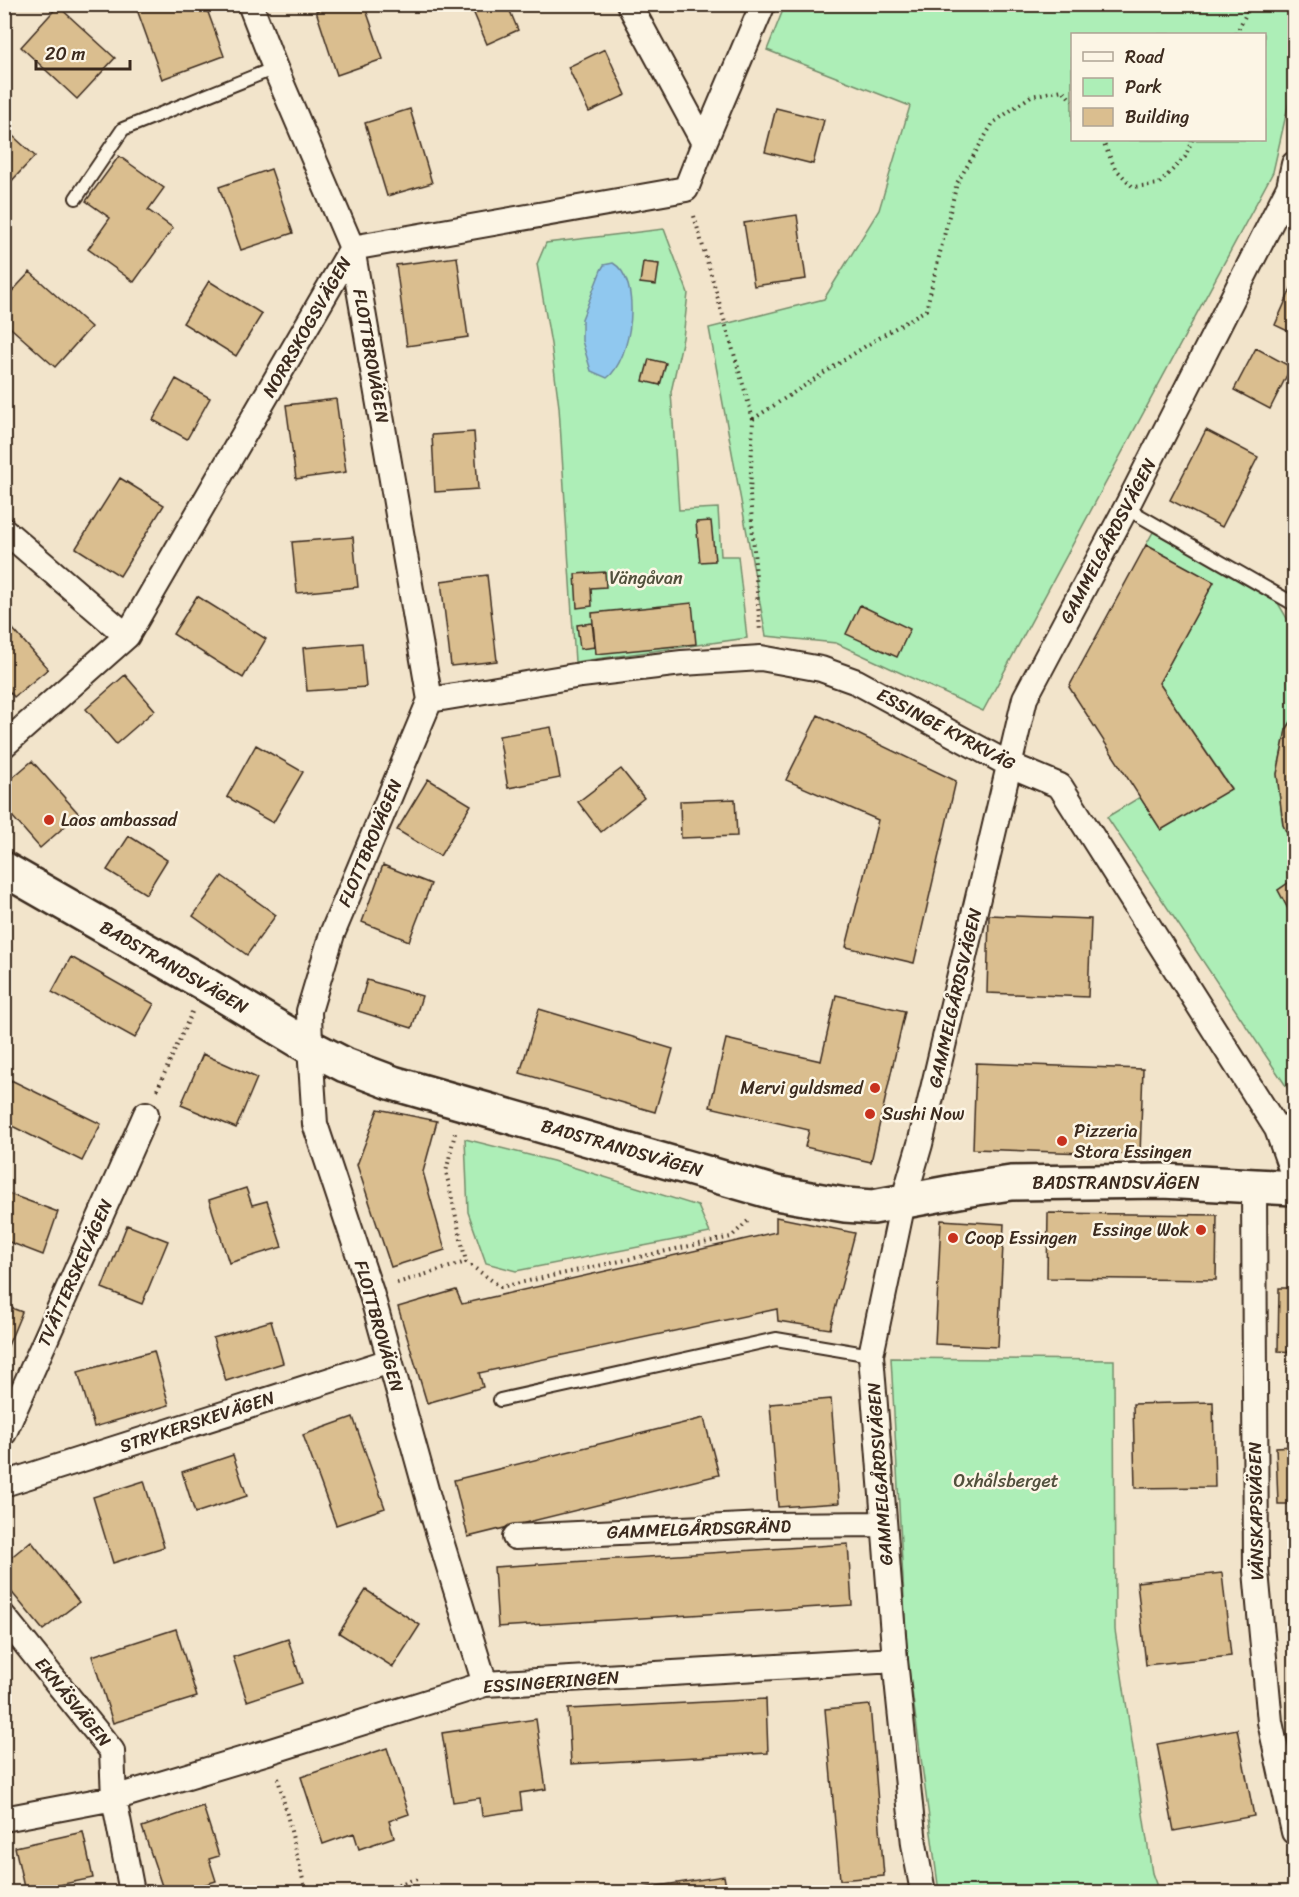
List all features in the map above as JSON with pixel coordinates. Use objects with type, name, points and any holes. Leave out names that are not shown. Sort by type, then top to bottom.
[{"type":"street","name":"FLOTTBROVÄGEN","points":[[250,4],[352,248],[430,700],[332,934],[309,1011],[315,1124],[371,1292],[433,1515],[485,1684]]},
{"type":"street","points":[[629,4],[704,143]]},
{"type":"street","points":[[686,189],[763,4]]},
{"type":"street","name":"GAMMELGÅRDSVÄGEN","points":[[923,1893],[914,1844],[895,1660],[871,1355],[903,1202],[920,1144],[1025,698],[1126,508],[1289,187],[1294,164]]},
{"type":"street","name":"NORRSKOGSVÄGEN","points":[[4,745],[127,636],[352,248],[686,189]]},
{"type":"street","points":[[4,530],[127,636]]},
{"type":"street","name":"ESSINGE KYRKVÄG","points":[[430,700],[581,675],[682,663],[761,658],[821,669],[857,682],[1010,765],[1060,786],[1286,1122],[1294,1177]]},
{"type":"street","name":"BADSTRANDSVÄGEN","points":[[4,868],[310,1047],[345,1065],[462,1104],[776,1193],[845,1205],[873,1207],[1011,1183],[1162,1181],[1294,1188]]},
{"type":"street","name":"TVÄTTERSKEVÄGEN","points":[[4,1433],[146,1114]]},
{"type":"street","name":"VÄNSKAPSVÄGEN","points":[[1254,1186],[1256,1571],[1270,1722],[1294,1832]]},
{"type":"street","name":"STRYKERSKEVÄGEN","points":[[4,1484],[390,1361]]},
{"type":"street","name":"GAMMELGÅRDSGRÄND","points":[[515,1537],[765,1525],[884,1524]]},
{"type":"street","name":"EKNÄSVÄGEN","points":[[4,1617],[112,1751],[114,1798]]},
{"type":"street","name":"ESSINGERINGEN","points":[[4,1819],[114,1798],[485,1684],[895,1660]]},
{"type":"street","points":[[114,1798],[132,1893]]},
{"type":"lane","points":[[76,198],[123,129],[275,68]]},
{"type":"lane","points":[[1126,508],[1294,604]]},
{"type":"lane","points":[[500,1400],[776,1339],[871,1355]]},
{"type":"path","points":[[1236,33],[1251,4]]},
{"type":"path","points":[[753,419],[875,340],[926,310],[957,183],[993,123],[1031,96],[1063,90],[1071,100]]},
{"type":"path","points":[[1102,141],[1115,168],[1133,187],[1159,184],[1185,157],[1192,141]]},
{"type":"path","points":[[686,189],[753,419],[750,495],[761,658]]},
{"type":"path","points":[[146,1114],[190,1015]]},
{"type":"path","points":[[462,1104],[446,1172],[466,1262],[501,1287],[731,1237],[776,1193]]},
{"type":"path","points":[[371,1292],[466,1262]]},
{"type":"path","points":[[277,1772],[306,1893]]},
{"type":"path","points":[[369,1893],[417,1879]]},
{"type":"green space","points":[[785,5],[1294,5],[1294,80],[1273,172],[983,711],[836,643],[766,636],[709,328],[824,299],[879,210],[910,106],[767,50]]},
{"type":"green space","name":"Vängåvan","points":[[664,229],[688,293],[683,338],[671,392],[679,510],[718,508],[721,556],[738,556],[747,638],[575,662],[559,407],[537,264],[546,243]]},
{"type":"green space","points":[[1153,532],[1275,598],[1294,630],[1294,717],[1286,730],[1277,774],[1283,825],[1294,848],[1294,879],[1278,890],[1294,920],[1294,1094],[1292,1095],[1107,817],[1140,797],[1161,830],[1231,788],[1159,683],[1214,582],[1146,545]]},
{"type":"green space","points":[[465,1139],[553,1161],[698,1206],[710,1233],[516,1271],[486,1263],[468,1212]]},
{"type":"green space","name":"Oxhålsberget","points":[[891,1358],[1114,1360],[1115,1630],[1152,1873],[1159,1892],[939,1892],[907,1654]]},
{"type":"water","points":[[613,263],[622,272],[628,285],[631,320],[623,354],[616,368],[607,378],[591,371],[582,341],[582,319],[601,270],[604,265]]},
{"type":"building","points":[[135,4],[205,4],[224,56],[162,79]]},
{"type":"building","points":[[334,4],[364,4],[383,59],[337,75],[316,11]]},
{"type":"building","points":[[470,4],[507,4],[518,30],[487,44]]},
{"type":"building","points":[[58,6],[115,58],[77,99],[21,47]]},
{"type":"building","points":[[605,49],[626,95],[589,112],[568,67]]},
{"type":"building","points":[[776,108],[824,120],[813,164],[765,152]]},
{"type":"building","points":[[410,109],[432,183],[387,196],[365,123]]},
{"type":"building","points":[[4,128],[35,156],[4,189]]},
{"type":"building","points":[[119,156],[164,188],[148,210],[173,228],[134,282],[88,249],[110,218],[86,201]]},
{"type":"building","points":[[271,169],[293,233],[241,250],[219,187]]},
{"type":"building","points":[[797,215],[806,279],[754,286],[744,223]]},
{"type":"building","points":[[457,257],[468,337],[407,346],[396,265]]},
{"type":"building","points":[[643,262],[659,264],[656,285],[640,283]]},
{"type":"building","points":[[30,272],[91,327],[55,367],[4,322],[4,300]]},
{"type":"building","points":[[209,281],[262,314],[236,356],[183,323]]},
{"type":"building","points":[[1294,282],[1294,334],[1275,325]]},
{"type":"building","points":[[1256,348],[1291,367],[1270,409],[1234,390]]},
{"type":"building","points":[[649,359],[666,363],[660,385],[643,381]]},
{"type":"building","points":[[176,379],[210,398],[187,439],[153,420]]},
{"type":"building","points":[[336,399],[346,472],[296,479],[286,405]]},
{"type":"building","points":[[1206,430],[1258,457],[1222,527],[1170,500]]},
{"type":"building","points":[[474,432],[478,489],[435,492],[432,435]]},
{"type":"building","points":[[120,478],[164,505],[120,576],[76,548]]},
{"type":"building","points":[[711,521],[715,561],[700,562],[696,522]]},
{"type":"building","points":[[353,537],[358,587],[297,593],[292,542]]},
{"type":"building","points":[[1146,545],[1214,582],[1159,683],[1231,789],[1161,830],[1069,687]]},
{"type":"building","points":[[605,572],[606,587],[591,588],[592,606],[577,608],[575,574]]},
{"type":"building","points":[[487,575],[497,661],[451,666],[441,581]]},
{"type":"building","points":[[197,596],[266,639],[243,678],[173,634]]},
{"type":"building","points":[[692,603],[696,644],[596,654],[592,613]]},
{"type":"building","points":[[860,605],[910,629],[897,657],[846,634]]},
{"type":"building","points":[[592,623],[595,647],[580,649],[577,625]]},
{"type":"building","points":[[12,628],[48,669],[14,697],[4,685],[4,634]]},
{"type":"building","points":[[362,643],[366,687],[307,691],[303,648]]},
{"type":"building","points":[[125,675],[155,710],[116,744],[86,709]]},
{"type":"building","points":[[818,715],[956,781],[914,963],[846,947],[878,820],[786,780]]},
{"type":"building","points":[[1294,717],[1294,848],[1283,825],[1277,774],[1286,730]]},
{"type":"building","points":[[551,727],[560,778],[508,788],[499,736]]},
{"type":"building","points":[[256,745],[303,772],[273,823],[227,797]]},
{"type":"building","points":[[32,761],[79,814],[40,848],[4,807],[4,785]]},
{"type":"building","points":[[621,769],[644,798],[601,832],[578,802]]},
{"type":"building","points":[[428,779],[471,805],[440,856],[397,830]]},
{"type":"building","points":[[735,799],[737,836],[681,838],[680,801]]},
{"type":"building","points":[[129,836],[167,860],[146,894],[107,870]]},
{"type":"building","points":[[383,865],[431,884],[409,941],[362,922]]},
{"type":"building","points":[[222,876],[276,915],[247,955],[193,916]]},
{"type":"building","points":[[1294,879],[1294,920],[1278,890]]},
{"type":"building","points":[[989,915],[1091,919],[1088,997],[987,993]]},
{"type":"building","points":[[71,957],[154,1004],[135,1038],[52,992]]},
{"type":"building","points":[[367,980],[422,996],[412,1028],[358,1011]]},
{"type":"building","points":[[836,995],[905,1011],[871,1162],[805,1147],[809,1130],[710,1107],[726,1039],[821,1061]]},
{"type":"building","points":[[539,1009],[673,1049],[655,1112],[520,1073]]},
{"type":"building","points":[[203,1054],[257,1078],[236,1128],[181,1105]]},
{"type":"building","points":[[976,1063],[1143,1069],[1140,1155],[973,1149]]},
{"type":"building","points":[[11,1080],[101,1124],[82,1161],[4,1122],[4,1093]]},
{"type":"building","points":[[378,1109],[437,1121],[423,1172],[445,1250],[391,1267],[357,1165]]},
{"type":"building","points":[[246,1188],[252,1205],[267,1201],[282,1247],[229,1263],[209,1200]]},
{"type":"building","points":[[4,1192],[58,1212],[43,1255],[4,1240]]},
{"type":"building","points":[[1048,1213],[1217,1215],[1216,1280],[1047,1278]]},
{"type":"building","points":[[776,1217],[855,1233],[830,1329],[778,1321],[777,1309],[479,1373],[483,1387],[427,1403],[398,1307],[456,1290],[462,1304],[776,1232]]},
{"type":"building","points":[[941,1220],[1004,1224],[998,1347],[935,1344]]},
{"type":"building","points":[[127,1225],[168,1241],[142,1304],[102,1288]]},
{"type":"building","points":[[1279,1288],[1294,1288],[1294,1352],[1278,1351]]},
{"type":"building","points":[[4,1305],[22,1312],[5,1353],[4,1353]]},
{"type":"building","points":[[271,1321],[283,1363],[226,1381],[213,1338]]},
{"type":"building","points":[[154,1351],[169,1405],[94,1427],[78,1372]]},
{"type":"building","points":[[831,1399],[839,1503],[778,1507],[770,1404]]},
{"type":"building","points":[[1213,1402],[1215,1487],[1135,1488],[1133,1404]]},
{"type":"building","points":[[353,1417],[385,1508],[336,1525],[303,1435]]},
{"type":"building","points":[[704,1418],[719,1475],[468,1537],[454,1480]]},
{"type":"building","points":[[1294,1446],[1294,1504],[1278,1504],[1276,1447]]},
{"type":"building","points":[[233,1455],[247,1496],[195,1513],[182,1472]]},
{"type":"building","points":[[144,1481],[164,1547],[113,1563],[93,1497]]},
{"type":"building","points":[[31,1541],[79,1602],[43,1630],[4,1583],[4,1563]]},
{"type":"building","points":[[848,1544],[852,1605],[498,1627],[494,1567]]},
{"type":"building","points":[[1222,1573],[1231,1656],[1146,1665],[1137,1582]]},
{"type":"building","points":[[366,1590],[420,1625],[393,1667],[339,1633]]},
{"type":"building","points":[[176,1629],[197,1697],[113,1723],[92,1656]]},
{"type":"building","points":[[288,1639],[302,1683],[247,1701],[233,1657]]},
{"type":"building","points":[[766,1699],[768,1753],[571,1764],[568,1709]]},
{"type":"building","points":[[870,1705],[884,1876],[840,1880],[825,1709]]},
{"type":"building","points":[[536,1719],[546,1789],[520,1793],[522,1810],[482,1816],[480,1798],[453,1802],[442,1733]]},
{"type":"building","points":[[1237,1729],[1254,1816],[1174,1831],[1157,1744]]},
{"type":"building","points":[[387,1748],[409,1814],[389,1821],[394,1837],[359,1849],[354,1833],[323,1844],[301,1777]]},
{"type":"building","points":[[203,1806],[219,1856],[209,1859],[216,1881],[180,1892],[164,1892],[142,1827]]},
{"type":"building","points":[[83,1832],[93,1878],[25,1892],[15,1847]]},
{"type":"building","points":[[724,1876],[727,1892],[631,1892],[630,1890]]},
{"type":"place","name":"Laos ambassad","points":[[49,820]]},
{"type":"place","name":"Mervi guldsmed","points":[[875,1088]]},
{"type":"place","name":"Sushi Now","points":[[870,1114]]},
{"type":"place","name":"Pizzeria Stora Essingen","points":[[1062,1141]]},
{"type":"place","name":"Essinge Wok","points":[[1201,1230]]},
{"type":"place","name":"Coop Essingen","points":[[953,1238]]}]
